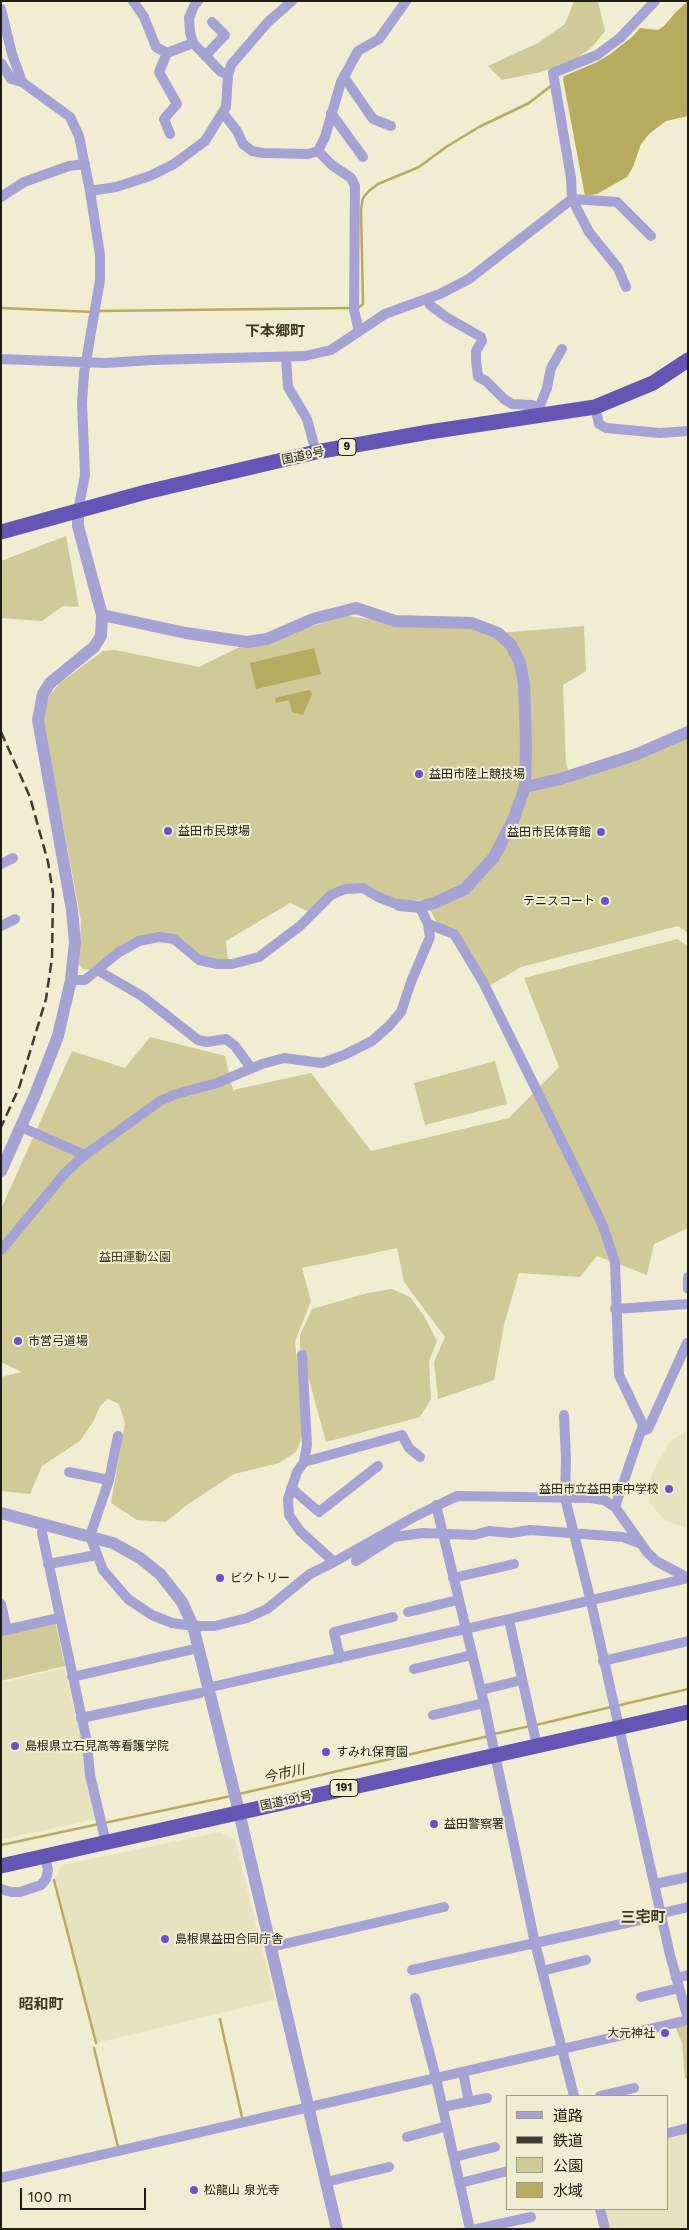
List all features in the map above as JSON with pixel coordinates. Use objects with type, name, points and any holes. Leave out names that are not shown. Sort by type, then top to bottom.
[{"type":"highway","name":"国道9号","points":[[1,532],[146,492],[316,452],[540,412],[595,407],[653,383],[688,360]]},
{"type":"highway","name":"国道191号","points":[[1,1866],[688,1712]]},
{"type":"street","points":[[133,1],[144,17],[156,47],[167,53]]},
{"type":"street","points":[[198,1],[189,18],[190,32],[194,43],[221,72],[228,75]]},
{"type":"street","points":[[90,191],[116,187],[141,179],[174,164],[204,141],[223,113],[228,92],[228,75],[232,65],[268,22],[292,1]]},
{"type":"street","points":[[223,113],[237,131],[243,144],[252,151],[308,154],[318,150],[322,146],[344,77],[358,51],[363,46],[380,39],[406,1]]},
{"type":"street","points":[[626,286],[618,268],[588,232],[572,199],[571,178],[553,73],[597,55],[620,38],[655,1]]},
{"type":"street","points":[[1,9],[12,54],[22,82]]},
{"type":"street","points":[[205,56],[225,35],[212,22]]},
{"type":"street","points":[[170,134],[164,119],[176,104],[159,72],[167,53],[194,43]]},
{"type":"street","points":[[1,63],[11,78],[22,82],[70,118],[80,136],[100,255],[100,280],[86,363],[82,403],[85,475],[78,511],[78,526],[102,615],[101,636],[94,647],[50,683],[43,694],[38,720],[72,910],[75,942],[71,980],[58,1036],[1,1171]]},
{"type":"street","points":[[344,77],[374,119],[391,126]]},
{"type":"street","points":[[331,113],[363,157]]},
{"type":"street","points":[[318,150],[332,165],[351,178],[355,186],[354,307],[359,331]]},
{"type":"street","points":[[1,197],[24,182],[68,166],[85,164]]},
{"type":"street","points":[[1,359],[86,363],[305,356],[331,350],[385,314],[440,294],[469,279],[572,199],[618,202],[652,236]]},
{"type":"street","points":[[427,299],[430,305],[446,317],[481,337],[482,341],[476,351],[478,377],[486,381],[504,399],[512,404],[532,405],[540,412],[547,388],[550,368],[562,349]]},
{"type":"street","points":[[286,358],[288,387],[307,419],[316,452]]},
{"type":"street","points":[[595,407],[599,424],[606,428],[660,433],[688,431]]},
{"type":"street","points":[[71,980],[85,980],[119,952],[139,941],[159,937],[174,939],[199,960],[232,964],[259,957],[300,926],[331,895],[345,889],[363,888],[399,905],[420,907],[434,903],[465,889],[479,876],[494,857],[514,818],[525,787],[524,684],[520,663],[510,645],[498,633],[486,627],[472,623],[395,621],[356,608],[313,619],[266,639],[247,642],[186,633],[102,615]]},
{"type":"street","points":[[525,787],[560,779],[625,758],[688,732]]},
{"type":"street","points":[[1,864],[13,858]]},
{"type":"street","points":[[1,1250],[66,1172],[85,1155],[160,1101],[176,1094],[217,1083],[251,1068],[284,1058],[322,1063],[344,1055],[372,1041],[401,1012],[430,937],[428,924],[420,907]]},
{"type":"street","points":[[1,926],[15,919]]},
{"type":"street","points":[[428,924],[454,934],[479,975],[580,1176],[603,1226],[615,1262],[615,1309],[619,1375],[643,1425],[615,1507]]},
{"type":"street","points":[[97,970],[142,996],[198,1040],[207,1042],[226,1039],[235,1046],[251,1068]]},
{"type":"street","points":[[21,1127],[85,1155]]},
{"type":"street","points":[[688,1277],[688,1289]]},
{"type":"street","points":[[615,1309],[688,1304]]},
{"type":"street","points":[[642,1432],[648,1429],[687,1343]]},
{"type":"street","points":[[302,1355],[307,1445],[304,1462],[297,1472],[288,1499],[289,1516],[300,1531],[334,1562]]},
{"type":"street","points":[[1,2178],[688,2019],[565,1498],[564,1415]]},
{"type":"street","points":[[304,1462],[315,1461],[402,1435],[409,1448],[420,1457]]},
{"type":"street","points":[[118,1436],[109,1480],[90,1536],[102,1570],[128,1600],[152,1615],[172,1624],[215,1626],[234,1622],[267,1609],[310,1574],[436,1505],[457,1496],[590,1498],[604,1500],[615,1507],[639,1543],[656,1561],[688,1578]]},
{"type":"street","points":[[291,1488],[319,1512],[378,1466]]},
{"type":"street","points":[[69,1472],[109,1480]]},
{"type":"street","points":[[436,1505],[484,1703],[535,1943],[574,2095]]},
{"type":"street","points":[[1,1513],[113,1543],[140,1558],[160,1574],[182,1602],[192,1626],[204,1690],[239,1812],[337,2229]]},
{"type":"street","points":[[43,1524],[42,1533],[48,1564],[87,1742],[90,1775],[106,1844]]},
{"type":"street","points":[[356,1561],[394,1538],[423,1534],[474,1535],[489,1531],[511,1533],[530,1530],[623,1538],[639,1543]]},
{"type":"street","points":[[48,1564],[97,1555]]},
{"type":"street","points":[[453,1578],[514,1564]]},
{"type":"street","points":[[81,1718],[591,1602],[688,1578]]},
{"type":"street","points":[[408,1612],[458,1600]]},
{"type":"street","points":[[1,1604],[4,1630],[59,1618]]},
{"type":"street","points":[[340,1658],[334,1632],[393,1617]]},
{"type":"street","points":[[509,1620],[537,1746]]},
{"type":"street","points":[[603,1660],[688,1641]]},
{"type":"street","points":[[72,1677],[190,1650]]},
{"type":"street","points":[[414,1669],[472,1655]]},
{"type":"street","points":[[481,1690],[522,1680]]},
{"type":"street","points":[[433,1715],[484,1703]]},
{"type":"street","points":[[1,1889],[20,1892],[41,1885],[46,1879],[48,1870],[45,1857]]},
{"type":"street","points":[[655,1884],[688,1877]]},
{"type":"street","points":[[271,1947],[393,1917],[444,1907]]},
{"type":"street","points":[[412,1970],[658,1916],[662,1913],[688,1907]]},
{"type":"street","points":[[542,1971],[586,1960]]},
{"type":"street","points":[[641,1997],[678,1983],[688,1975]]},
{"type":"street","points":[[415,1998],[443,2107],[470,2229]]},
{"type":"street","points":[[464,2072],[469,2102]]},
{"type":"street","points":[[604,2095],[634,2088]]},
{"type":"street","points":[[443,2107],[486,2098]]},
{"type":"street","points":[[407,2137],[447,2126]]},
{"type":"street","points":[[669,2133],[688,2128]]},
{"type":"street","points":[[454,2157],[495,2148]]},
{"type":"street","points":[[326,2182],[389,2167]]},
{"type":"street","points":[[460,2183],[507,2171]]},
{"type":"street","points":[[600,2210],[605,2229]]},
{"type":"street","points":[[477,2229],[531,2217]]},
{"type":"shaded area","name":"益田市立益田東中学校","points":[[688,1430],[688,1529],[664,1520],[649,1502],[651,1476],[669,1442]]},
{"type":"shaded area","points":[[64,1668],[83,1744],[96,1819],[1,1840],[1,1683]]},
{"type":"shaded area","name":"島根県益田合同庁舎","points":[[220,1832],[235,1840],[275,2000],[96,2043],[55,1878],[62,1865]]},
{"type":"shaded area","points":[[688,2131],[688,2229],[610,2229],[605,2210],[669,2210],[669,2136]]},
{"type":"green space","points":[[574,1],[598,1],[605,31],[593,46],[574,61],[541,72],[502,80],[488,66],[538,43],[565,24]]},
{"type":"green space","points":[[66,536],[79,607],[63,606],[42,621],[1,618],[1,561]]},
{"type":"green space","points":[[348,616],[396,623],[472,623],[498,633],[584,626],[586,671],[563,685],[566,763],[571,779],[688,737],[688,933],[678,926],[521,967],[489,986],[457,932],[438,925],[425,900],[401,901],[344,886],[309,912],[290,903],[226,941],[228,961],[202,957],[159,934],[91,970],[83,969],[79,964],[81,921],[44,723],[44,709],[49,696],[60,683],[103,651],[115,650],[199,667],[242,646]]},
{"type":"green space","name":"益田運動公園","points":[[677,939],[688,946],[688,1228],[654,1244],[647,1275],[597,1256],[580,1277],[519,1273],[504,1325],[494,1380],[438,1399],[434,1362],[445,1337],[404,1282],[397,1248],[302,1268],[311,1301],[295,1341],[304,1432],[296,1452],[279,1463],[234,1474],[188,1504],[166,1522],[137,1520],[111,1503],[125,1423],[119,1404],[108,1399],[100,1406],[94,1420],[80,1441],[42,1466],[30,1494],[1,1491],[1,1377],[22,1372],[1,1362],[1,1209],[72,1051],[125,1068],[150,1037],[225,1056],[233,1090],[311,1073],[371,1151],[509,1118],[559,1067],[524,978]]},
{"type":"green space","points":[[495,1061],[507,1104],[425,1125],[414,1083]]},
{"type":"green space","points":[[392,1289],[410,1297],[424,1316],[437,1341],[429,1361],[431,1399],[420,1417],[326,1442],[300,1347],[300,1335],[312,1309],[368,1293]]},
{"type":"green space","points":[[55,1621],[65,1666],[1,1681],[1,1634]]},
{"type":"green space","points":[[685,2023],[688,2030],[688,2078],[685,2079],[682,2043],[675,2026]]},
{"type":"water","points":[[688,1],[688,116],[666,121],[649,134],[641,144],[633,167],[627,177],[597,194],[585,196],[563,79],[564,76],[609,55],[640,28],[658,30]]},
{"type":"water","points":[[314,648],[321,674],[256,689],[250,663]]},
{"type":"water","points":[[309,690],[312,694],[303,715],[292,712],[289,700],[276,703],[275,698]]},
{"type":"waterway","points":[[358,308],[363,304],[361,209],[363,198],[369,191],[378,184],[419,167],[446,147],[479,127],[529,103],[552,85]]},
{"type":"waterway","points":[[1,308],[93,312]]},
{"type":"waterway","points":[[98,311],[352,308]]},
{"type":"waterway","name":"今市川","points":[[616,1706],[688,1689]]},
{"type":"waterway","name":"今市川","points":[[536,1725],[611,1707]]},
{"type":"waterway","name":"今市川","points":[[494,1734],[530,1726]]},
{"type":"waterway","name":"今市川","points":[[239,1794],[489,1736]]},
{"type":"waterway","name":"今市川","points":[[104,1823],[231,1796]]},
{"type":"waterway","name":"今市川","points":[[1,1845],[99,1824]]},
{"type":"waterway","points":[[54,1880],[96,2043]]},
{"type":"waterway","points":[[220,2019],[242,2117]]},
{"type":"waterway","points":[[94,2048],[118,2147]]},
{"type":"railway","points":[[1,732],[30,797],[48,862],[53,893],[52,958],[46,999],[19,1088],[1,1127]]},
{"type":"place","name":"益田市陸上競技場","points":[[419,774]]},
{"type":"place","name":"益田市民球場","points":[[168,831]]},
{"type":"place","name":"益田市民体育館","points":[[601,832]]},
{"type":"place","name":"テニスコート","points":[[605,901]]},
{"type":"place","name":"市営弓道場","points":[[18,1341]]},
{"type":"place","name":"益田市立益田東中学校","points":[[669,1489]]},
{"type":"place","name":"ビクトリー","points":[[220,1578]]},
{"type":"place","name":"島根県立石見高等看護学院","points":[[15,1746]]},
{"type":"place","name":"すみれ保育園","points":[[326,1752]]},
{"type":"place","name":"益田警察署","points":[[434,1824]]},
{"type":"place","name":"島根県益田合同庁舎","points":[[165,1939]]},
{"type":"place","name":"大元神社","points":[[665,2033]]},
{"type":"place","name":"松龍山 泉光寺","points":[[194,2190]]},
{"type":"district","name":"下本郷町","points":[[275,332]]},
{"type":"district","name":"三宅町","points":[[643,1918]]},
{"type":"district","name":"昭和町","points":[[41,2005]]}]
